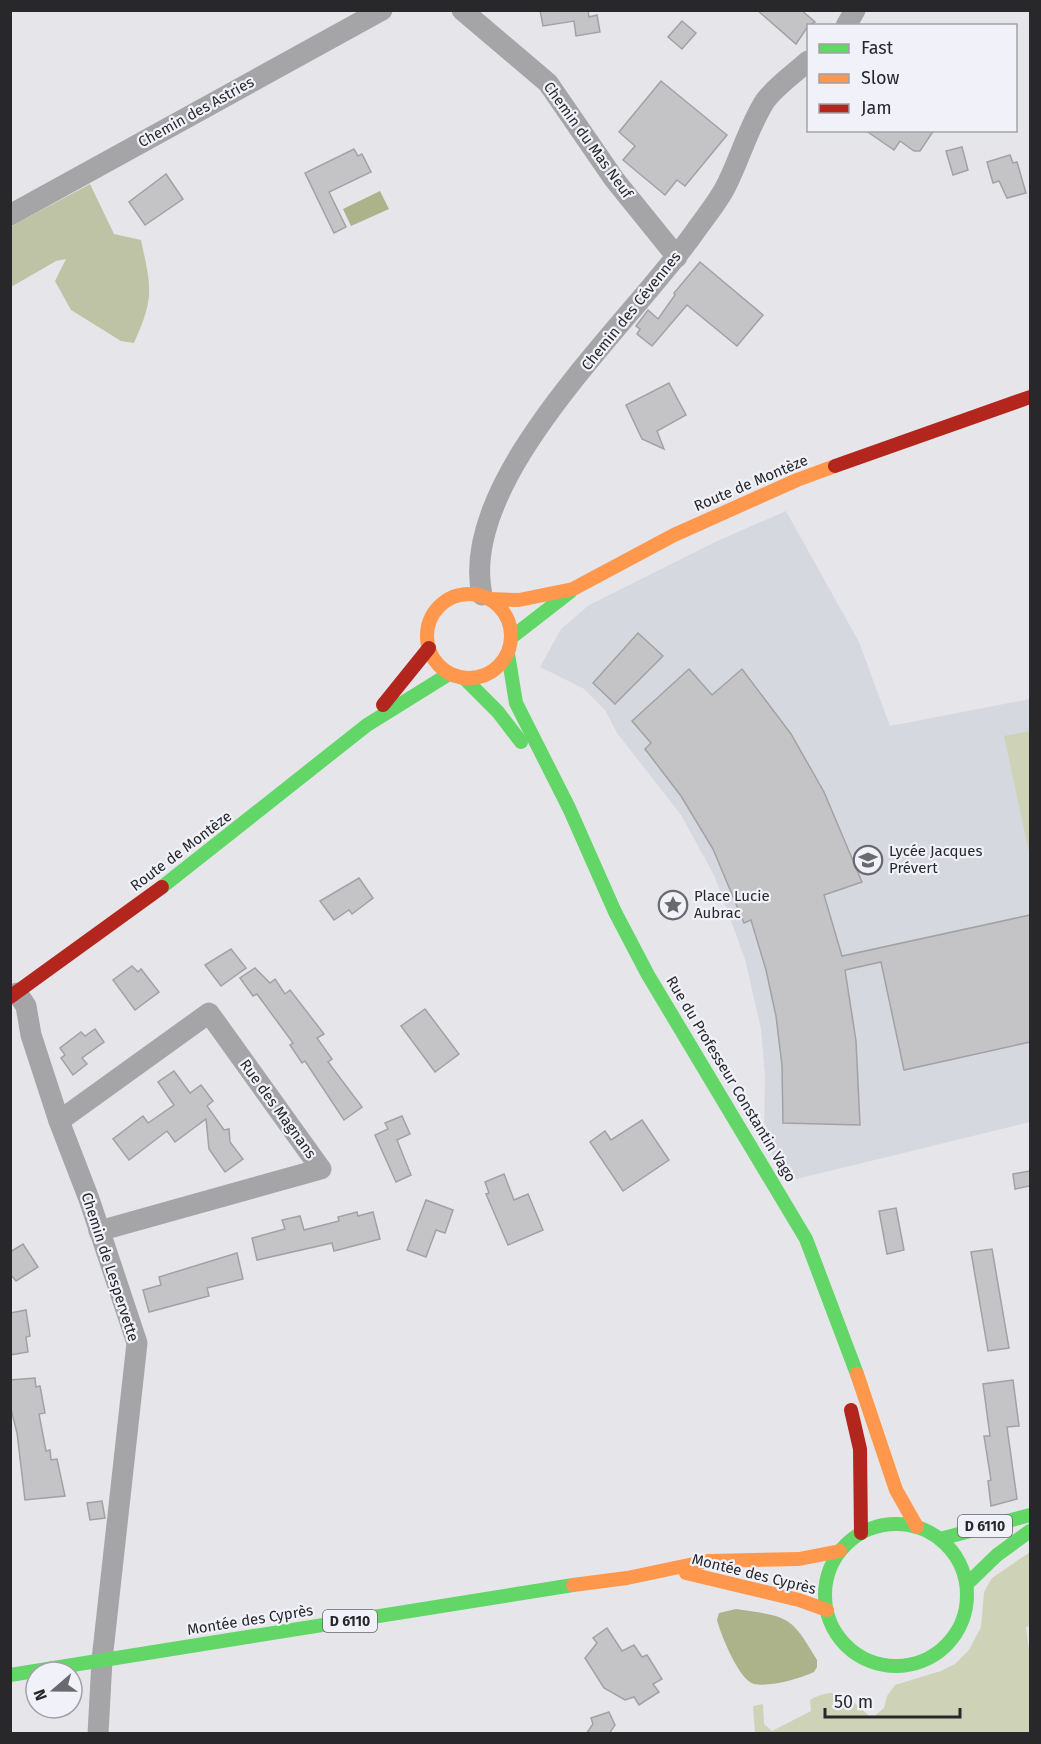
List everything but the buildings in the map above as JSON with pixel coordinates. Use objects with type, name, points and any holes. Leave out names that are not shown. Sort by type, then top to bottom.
[{"type":"street","name":"Chemin des Astries","points":[[10,215],[382,10]]},
{"type":"street","name":"Chemin du Mas Neuf","points":[[462,10],[549,83],[614,179],[677,257]]},
{"type":"street","points":[[847,24],[855,10]]},
{"type":"street","name":"Chemin des Cévennes","points":[[478,596],[477,575],[492,505],[518,455],[569,387],[677,257],[726,187],[766,101],[807,62]]},
{"type":"street","name":"Route de Montèze","points":[[478,596],[519,600],[573,590],[674,535],[797,480],[1030,397]]},
{"type":"street","points":[[512,637],[573,590]]},
{"type":"street","points":[[465,679],[491,673],[508,654],[512,637],[506,615],[478,596],[450,598],[438,607],[430,619],[427,634],[429,648],[433,658],[449,674],[465,679],[498,712],[535,765],[623,959]]},
{"type":"street","name":"Route de Montèze","points":[[367,725],[429,648]]},
{"type":"street","name":"Rue du Professeur Constantin Vago","points":[[508,654],[516,703],[568,808],[615,912],[648,975],[779,1189],[806,1239],[851,1356],[896,1490],[917,1527]]},
{"type":"street","name":"Route de Montèze","points":[[14,995],[196,862],[367,725],[449,674]]},
{"type":"street","name":"Chemin de Lespervette","points":[[14,995],[26,1006],[31,1035],[137,1344],[102,1660],[98,1734]]},
{"type":"street","name":"Rue des Magnans","points":[[59,1120],[208,1013],[321,1169],[99,1231]]},
{"type":"street","name":"Rue du Professeur Constantin Vago","points":[[672,1042],[744,1154],[793,1245],[840,1360],[860,1449],[861,1533]]},
{"type":"street","name":"D 6110","points":[[940,1539],[1030,1515]]},
{"type":"street","points":[[898,1524],[917,1527],[940,1539],[953,1552],[962,1567],[967,1605],[961,1625],[950,1642],[934,1655],[915,1664],[895,1666],[877,1664],[861,1657],[847,1646],[834,1630],[827,1610],[825,1589],[830,1569],[840,1551],[861,1533],[878,1526],[898,1524]]},
{"type":"street","name":"D 6110","points":[[966,1584],[997,1555],[1030,1531]]},
{"type":"street","name":"Montée des Cyprès","points":[[10,1675],[673,1570],[708,1561],[799,1558],[840,1551]]},
{"type":"street","name":"Montée des Cyprès","points":[[673,1570],[799,1600],[827,1610]]},
{"type":"shaded area","points":[[90,184],[114,234],[141,240],[149,292],[145,314],[134,343],[121,341],[71,310],[55,281],[66,259],[56,261],[11,287],[10,227]]},
{"type":"shaded area","points":[[380,191],[389,209],[351,226],[343,209]]},
{"type":"shaded area","name":"Lycée Jacques Prévert","points":[[786,511],[859,642],[890,726],[1030,699],[1030,1122],[793,1180],[773,1157],[764,1132],[765,1076],[761,1029],[745,959],[714,875],[681,815],[617,733],[605,710],[584,689],[540,667],[561,629],[589,605],[715,542]]},
{"type":"shaded area","points":[[1030,731],[1030,852],[1029,852],[1004,736]]},
{"type":"shaded area","points":[[1030,1552],[1030,1626],[1026,1627],[1030,1657],[1030,1733],[755,1733],[753,1706],[763,1704],[764,1724],[772,1731],[811,1711],[810,1700],[829,1693],[837,1693],[851,1700],[872,1718],[884,1708],[887,1696],[895,1685],[941,1671],[955,1664],[969,1650],[981,1627],[984,1592],[992,1578]]},
{"type":"shaded area","points":[[736,1609],[786,1620],[800,1634],[817,1660],[814,1672],[793,1680],[776,1683],[761,1685],[748,1681],[731,1656],[717,1620],[719,1613]]},
{"type":"traffic: fast","points":[[512,637],[570,592]]},
{"type":"traffic: fast","points":[[508,654],[516,703],[569,808],[615,912],[648,975],[806,1239],[857,1374]]},
{"type":"traffic: fast","points":[[162,887],[367,725],[449,674]]},
{"type":"traffic: fast","points":[[465,679],[498,712],[521,742]]},
{"type":"traffic: fast","points":[[940,1539],[1030,1515]]},
{"type":"traffic: fast","points":[[896,1524],[923,1530],[946,1545],[961,1568],[967,1595],[961,1622],[946,1645],[923,1660],[896,1666],[869,1660],[846,1645],[831,1622],[825,1595],[831,1568],[846,1545],[869,1530],[896,1524]]},
{"type":"traffic: fast","points":[[967,1584],[997,1555],[1030,1531]]},
{"type":"traffic: fast","points":[[10,1675],[573,1585]]},
{"type":"traffic: slow","points":[[489,599],[519,600],[573,589],[674,535],[797,480],[835,466]]},
{"type":"traffic: slow","points":[[469,594],[485,597],[499,606],[508,620],[511,636],[508,652],[499,666],[485,675],[469,678],[453,675],[439,666],[430,652],[427,636],[430,620],[439,606],[453,597],[469,594]]},
{"type":"traffic: slow","points":[[857,1374],[896,1490],[917,1527]]},
{"type":"traffic: slow","points":[[573,1585],[627,1578],[708,1561],[799,1559],[840,1551]]},
{"type":"traffic: slow","points":[[686,1573],[799,1600],[827,1610]]},
{"type":"traffic: jam","points":[[835,466],[1030,397]]},
{"type":"traffic: jam","points":[[383,705],[429,648]]},
{"type":"traffic: jam","points":[[10,997],[162,887]]},
{"type":"traffic: jam","points":[[851,1410],[860,1449],[861,1533]]},
{"type":"place","name":"Lycée Jacques Prévert","points":[[868,860]]},
{"type":"place","name":"Place Lucie Aubrac","points":[[673,905]]}]
